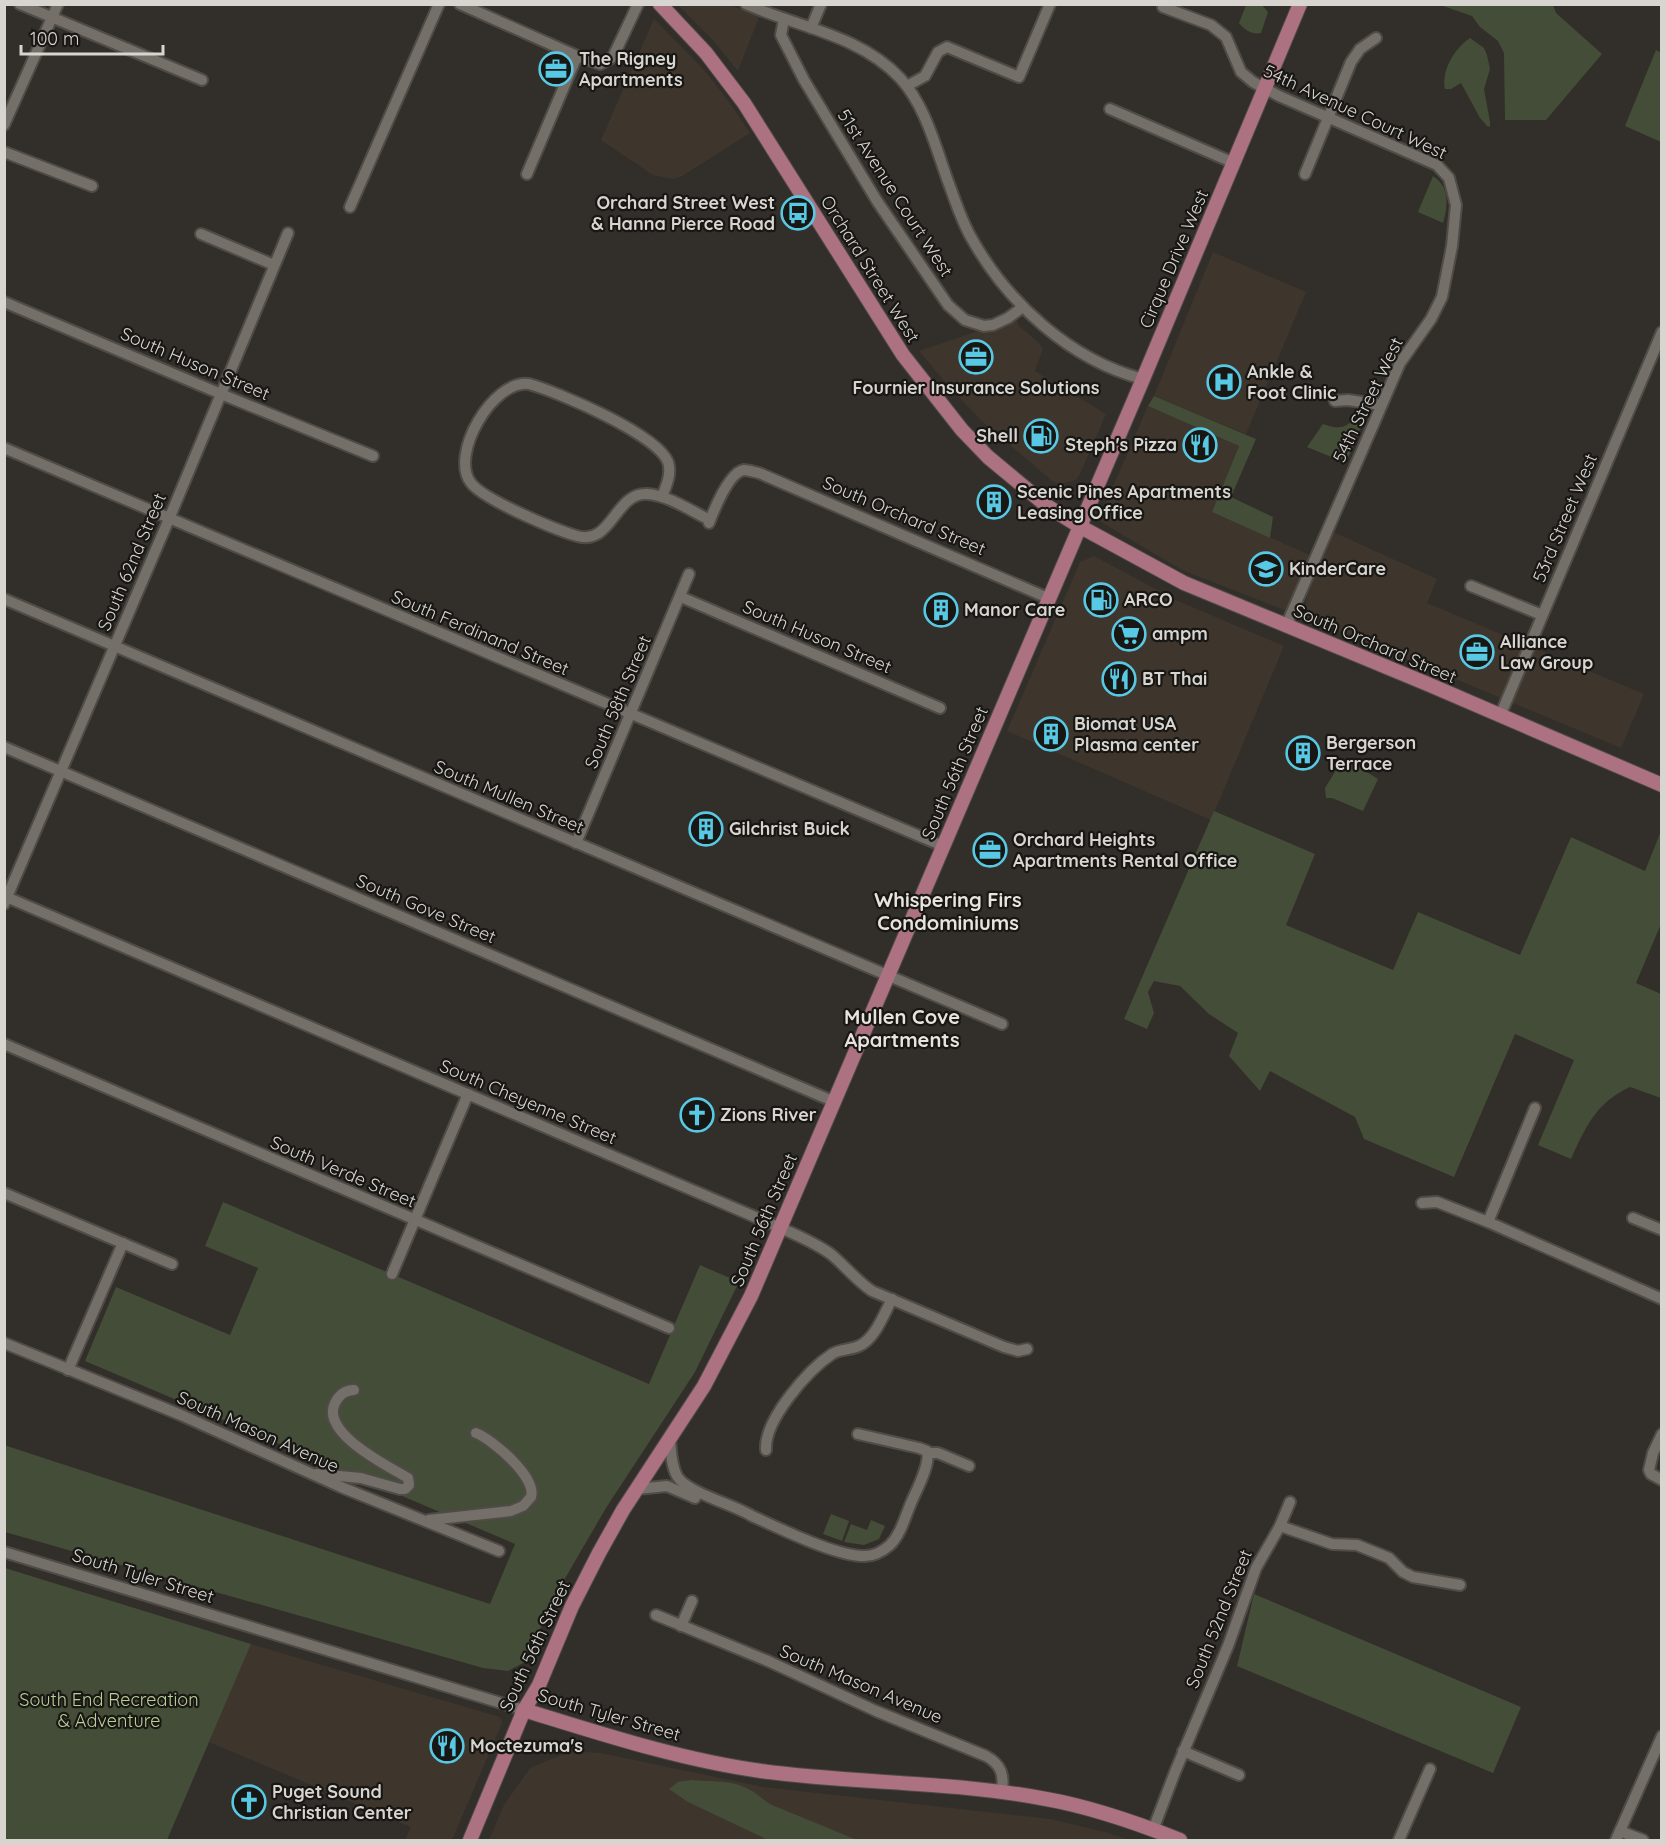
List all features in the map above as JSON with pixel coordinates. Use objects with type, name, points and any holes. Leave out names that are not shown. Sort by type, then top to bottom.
[{"type":"main road","name":"Orchard Street West","points":[[660,4],[706,53],[744,103],[903,355],[930,391],[988,458],[1047,507],[1079,526]]},
{"type":"main road","name":"Cirque Drive West","points":[[1079,526],[1300,4]]},
{"type":"main road","name":"South 56th Street","points":[[470,1840],[524,1710],[538,1685],[590,1570],[637,1489],[704,1386],[729,1341],[781,1228],[1079,526]]},
{"type":"main road","name":"South Orchard Street","points":[[1079,526],[1184,583],[1662,785]]},
{"type":"main road","name":"South Tyler Street","points":[[524,1710],[641,1745],[738,1768],[1002,1792],[1076,1805],[1180,1840]]},
{"type":"street","points":[[20,4],[202,80]]},
{"type":"street","points":[[4,125],[58,4]]},
{"type":"street","points":[[350,207],[439,4]]},
{"type":"street","points":[[460,4],[600,64],[614,57],[638,4]]},
{"type":"street","points":[[746,4],[874,55],[894,72],[907,86],[921,110],[960,214],[997,278],[1023,307],[1053,333],[1087,356],[1124,374],[1143,379]]},
{"type":"street","points":[[811,28],[821,4]]},
{"type":"street","points":[[907,86],[925,76],[938,52],[947,47],[1019,77],[1050,4]]},
{"type":"street","name":"54th Avenue Court West","points":[[1163,7],[1211,25],[1226,37],[1237,64],[1246,78],[1265,90],[1437,165],[1445,172],[1452,184]]},
{"type":"street","name":"51st Avenue Court West","points":[[784,19],[781,34],[804,80],[877,201],[948,305],[968,322],[984,326],[993,325],[1008,318],[1023,307]]},
{"type":"street","points":[[1305,174],[1356,54],[1376,38]]},
{"type":"street","points":[[527,174],[577,56]]},
{"type":"street","points":[[1110,110],[1234,163]]},
{"type":"street","points":[[4,152],[92,186]]},
{"type":"street","name":"54th Street West","points":[[1286,626],[1381,405],[1407,351],[1431,319],[1442,297],[1455,226],[1456,205],[1452,184]]},
{"type":"street","name":"South 62nd Street","points":[[6,899],[169,519],[288,233]]},
{"type":"street","points":[[201,234],[274,265]]},
{"type":"street","name":"South Huson Street","points":[[4,302],[373,456]]},
{"type":"street","name":"53rd Street West","points":[[1500,716],[1662,332]]},
{"type":"street","points":[[520,383],[529,384],[628,426],[648,440],[663,454],[669,467],[662,497],[646,494],[636,496],[624,505],[600,533],[590,537],[580,537],[483,494],[469,480],[465,468],[465,456],[491,402],[508,387],[520,383]]},
{"type":"street","points":[[1335,401],[1348,400],[1381,405]]},
{"type":"street","name":"South Ferdinand Street","points":[[4,448],[943,846]]},
{"type":"street","name":"South Orchard Street","points":[[662,497],[710,522],[733,477],[744,470],[759,473],[1048,598]]},
{"type":"street","name":"South 58th Street","points":[[576,843],[689,574]]},
{"type":"street","points":[[1471,586],[1542,615]]},
{"type":"street","name":"South Huson Street","points":[[681,597],[940,708]]},
{"type":"street","name":"South Mullen Street","points":[[4,599],[1002,1024]]},
{"type":"street","name":"South Gove Street","points":[[4,747],[835,1102]]},
{"type":"street","name":"South Cheyenne Street","points":[[6,899],[781,1228],[812,1242],[833,1256],[866,1287],[1004,1347],[1018,1351],[1027,1349]]},
{"type":"street","name":"South Verde Street","points":[[4,1044],[669,1328]]},
{"type":"street","points":[[392,1274],[468,1094]]},
{"type":"street","points":[[1488,1222],[1535,1108]]},
{"type":"street","points":[[4,1194],[172,1264]]},
{"type":"street","points":[[1422,1203],[1437,1202],[1488,1222],[1662,1299]]},
{"type":"street","points":[[1633,1218],[1662,1230]]},
{"type":"street","points":[[68,1370],[123,1243]]},
{"type":"street","points":[[766,1450],[768,1437],[781,1408],[790,1395],[832,1354],[866,1342],[892,1299]]},
{"type":"street","name":"South Mason Avenue","points":[[4,1343],[181,1415],[341,1487],[499,1551]]},
{"type":"street","points":[[312,1473],[354,1477],[400,1489],[405,1489],[409,1485],[408,1478],[381,1463],[336,1425],[333,1415],[335,1403],[345,1392],[354,1390]]},
{"type":"street","points":[[425,1521],[511,1511],[526,1504],[531,1497],[531,1486],[524,1475],[493,1442],[476,1433]]},
{"type":"street","points":[[858,1434],[915,1446],[928,1453],[938,1453],[969,1466]]},
{"type":"street","points":[[1662,1434],[1648,1470],[1662,1480]]},
{"type":"street","points":[[670,1439],[674,1467],[682,1483],[752,1516],[833,1549],[859,1556],[877,1553],[889,1545],[899,1532],[927,1464],[928,1453]]},
{"type":"street","points":[[637,1489],[667,1486],[739,1516],[752,1516]]},
{"type":"street","name":"South 52nd Street","points":[[1153,1830],[1183,1751],[1228,1646],[1256,1568],[1280,1526],[1290,1502]]},
{"type":"street","points":[[1280,1526],[1332,1544],[1357,1545],[1389,1558],[1403,1572],[1413,1577],[1460,1586]]},
{"type":"street","name":"South Tyler Street","points":[[4,1552],[524,1710]]},
{"type":"street","points":[[681,1626],[692,1601]]},
{"type":"street","name":"South Mason Avenue","points":[[656,1615],[768,1661],[876,1712],[986,1756],[997,1764],[1002,1772],[1002,1792]]},
{"type":"street","points":[[1643,1840],[1618,1836],[1662,1736]]},
{"type":"street","points":[[1183,1751],[1239,1774]]},
{"type":"street","points":[[1399,1840],[1430,1768]]},
{"type":"shaded area","points":[[678,5],[731,5],[759,17],[738,71],[713,40]]},
{"type":"shaded area","points":[[654,19],[705,71],[750,133],[682,176],[673,179],[653,175],[601,140]]},
{"type":"shaded area","points":[[1213,252],[1306,292],[1246,434],[1154,396]]},
{"type":"shaded area","points":[[1016,318],[1019,326],[1043,349],[1035,371],[1106,414],[1080,474],[1072,481],[1058,484],[1051,480],[982,421],[919,351]]},
{"type":"shaded area","points":[[1148,406],[1239,446],[1212,512],[1310,555],[1287,611],[1182,570],[1101,522],[1102,512]]},
{"type":"shaded area","points":[[1331,531],[1437,579],[1427,603],[1644,694],[1621,748],[1304,616],[1307,593]]},
{"type":"shaded area","points":[[1094,556],[1178,601],[1284,646],[1211,820],[1007,731],[1080,562]]},
{"type":"shaded area","points":[[251,1644],[500,1717],[502,1723],[452,1840],[405,1840],[411,1827],[209,1742]]},
{"type":"shaded area","points":[[570,1751],[601,1753],[763,1787],[1050,1819],[1130,1840],[489,1840],[504,1805],[530,1768]]},
{"type":"green space","points":[[1246,5],[1262,5],[1268,12],[1261,33],[1249,31],[1239,23]]},
{"type":"green space","points":[[1440,5],[1553,5],[1556,13],[1602,54],[1546,120],[1505,120],[1504,53],[1498,41],[1480,27],[1472,16]]},
{"type":"green space","points":[[1470,38],[1484,48],[1490,69],[1484,89],[1490,122],[1488,127],[1480,118],[1461,83],[1451,89],[1445,89],[1445,74],[1450,60]]},
{"type":"green space","points":[[1656,50],[1661,53],[1661,142],[1625,126]]},
{"type":"green space","points":[[1433,176],[1439,180],[1445,191],[1446,210],[1443,223],[1418,212]]},
{"type":"green space","points":[[1154,396],[1256,439],[1231,497],[1273,517],[1270,538],[1212,512],[1239,446],[1148,406]]},
{"type":"green space","points":[[1360,412],[1365,417],[1346,463],[1307,447],[1323,424],[1335,427],[1344,426]]},
{"type":"green space","points":[[1341,762],[1357,766],[1378,779],[1363,811],[1332,798],[1326,798],[1325,788]]},
{"type":"green space","points":[[1214,811],[1315,854],[1286,925],[1393,970],[1418,912],[1520,955],[1571,837],[1645,871],[1661,831],[1661,924],[1636,983],[1661,994],[1661,1098],[1630,1087],[1618,1093],[1593,1117],[1571,1159],[1538,1145],[1574,1060],[1515,1034],[1454,1177],[1364,1139],[1355,1117],[1270,1071],[1260,1091],[1229,1056],[1238,1033],[1209,1014],[1180,986],[1154,981],[1148,992],[1154,1013],[1147,1029],[1124,1019]]},
{"type":"green space","points":[[223,1202],[649,1384],[700,1265],[739,1282],[695,1372],[606,1508],[556,1594],[525,1662],[508,1671],[483,1668],[5,1532],[4,1445],[490,1604],[515,1544],[85,1361],[116,1287],[230,1335],[258,1268],[205,1246]]},
{"type":"green space","points":[[831,1514],[849,1521],[842,1541],[823,1534]]},
{"type":"green space","points":[[871,1520],[885,1526],[879,1539],[864,1545],[844,1542],[851,1524],[867,1530]]},
{"type":"green space","name":"South End Recreation & Adventure","points":[[5,1568],[251,1644],[167,1840],[5,1840]]},
{"type":"green space","points":[[1254,1594],[1521,1707],[1493,1773],[1237,1666]]},
{"type":"green space","points":[[691,1780],[737,1784],[772,1805],[857,1840],[765,1840],[688,1802],[669,1789],[678,1782]]},
{"type":"place","name":"The Rigney Apartments","points":[[556,69]]},
{"type":"place","name":"Orchard Street West & Hanna Pierce Road","points":[[798,213]]},
{"type":"place","name":"Fournier Insurance Solutions","points":[[976,357]]},
{"type":"place","name":"Ankle & Foot Clinic","points":[[1224,382]]},
{"type":"place","name":"Shell","points":[[1041,436]]},
{"type":"place","name":"Steph's Pizza","points":[[1200,445]]},
{"type":"place","name":"Scenic Pines Apartments Leasing Office","points":[[994,502]]},
{"type":"place","name":"KinderCare","points":[[1266,569]]},
{"type":"place","name":"ARCO","points":[[1101,600]]},
{"type":"place","name":"Manor Care","points":[[941,610]]},
{"type":"place","name":"ampm","points":[[1129,634]]},
{"type":"place","name":"Alliance Law Group","points":[[1477,652]]},
{"type":"place","name":"BT Thai","points":[[1119,679]]},
{"type":"place","name":"Biomat USA Plasma center","points":[[1051,734]]},
{"type":"place","name":"Bergerson Terrace","points":[[1303,753]]},
{"type":"place","name":"Gilchrist Buick","points":[[706,829]]},
{"type":"place","name":"Orchard Heights Apartments Rental Office","points":[[990,850]]},
{"type":"place","name":"Zions River","points":[[697,1115]]},
{"type":"place","name":"Moctezuma's","points":[[447,1746]]},
{"type":"place","name":"Puget Sound Christian Center","points":[[249,1802]]},
{"type":"district","name":"Whispering Firs Condominiums","points":[[948,912]]},
{"type":"district","name":"Mullen Cove Apartments","points":[[902,1028]]}]
